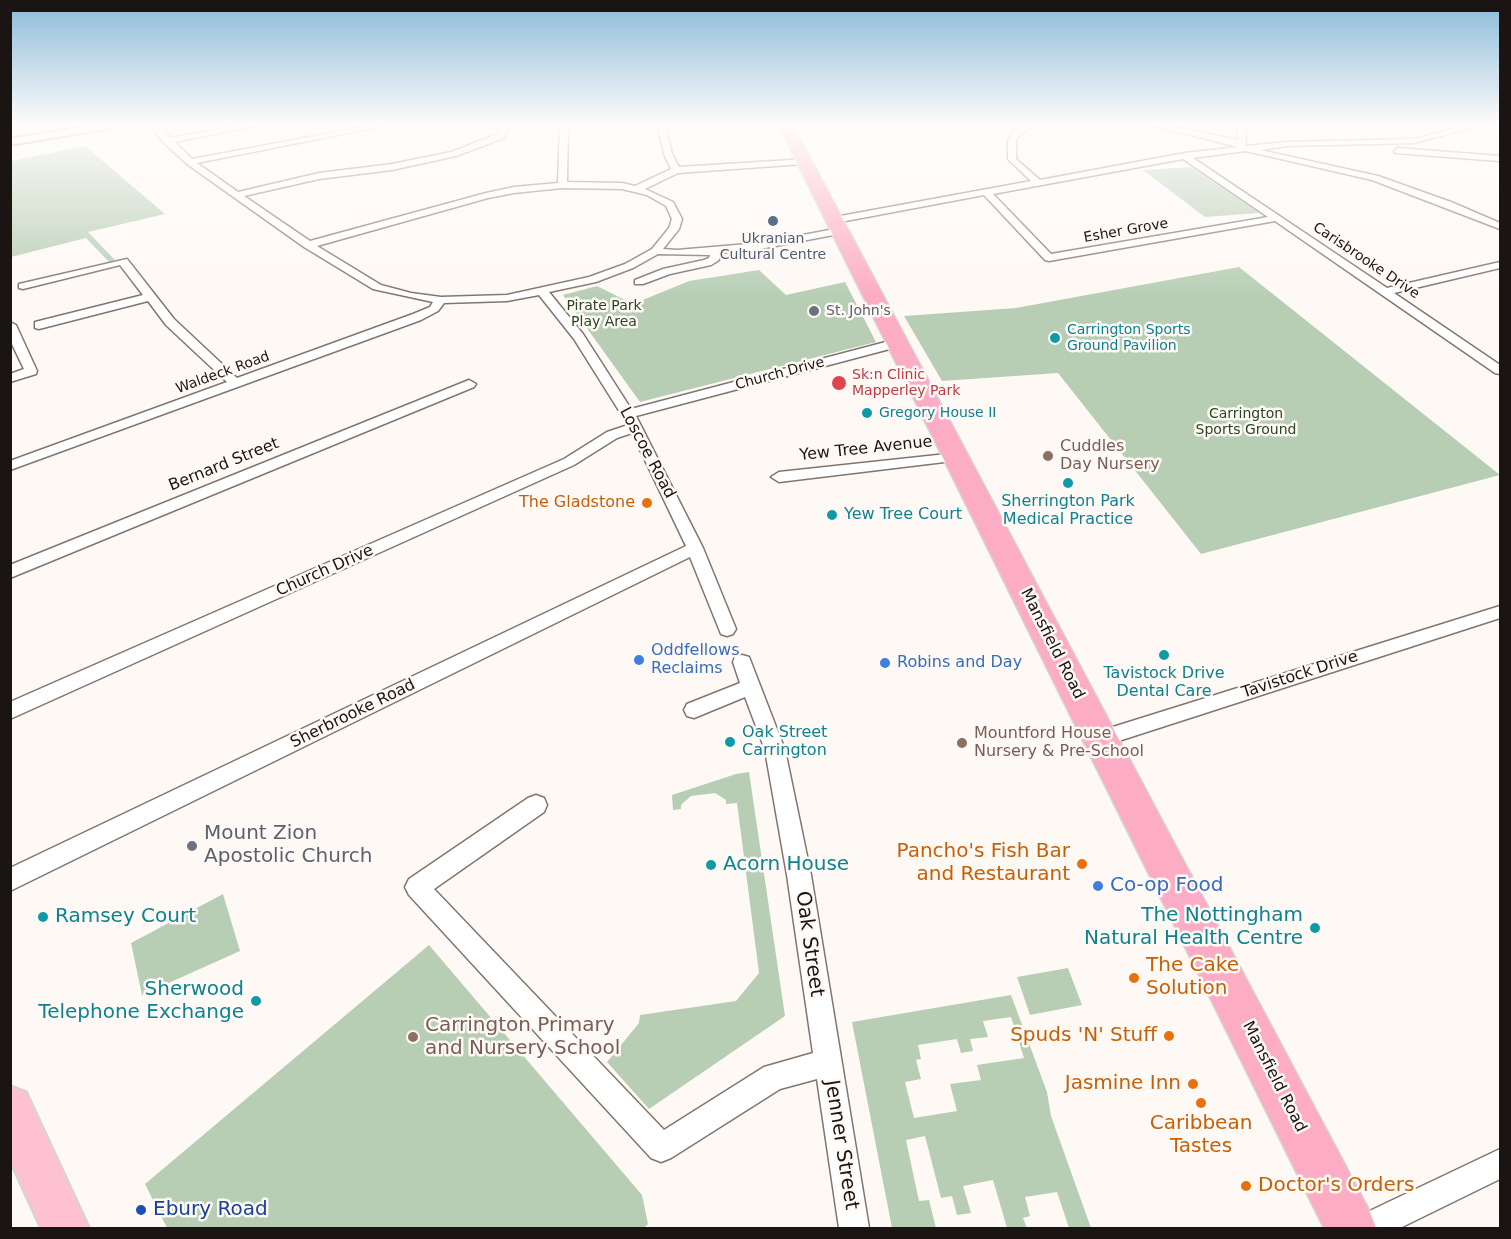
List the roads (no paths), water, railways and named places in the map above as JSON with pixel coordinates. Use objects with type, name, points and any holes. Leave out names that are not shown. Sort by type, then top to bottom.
[{"type":"highway","name":"Mansfield Road","points":[[815,182],[1351,1228]]},
{"type":"main road","points":[[10,1108],[65,1228]]},
{"type":"street","points":[[217,182],[308,245],[377,287],[395,293],[441,300],[507,298],[592,280],[629,266],[656,251],[674,230],[677,219],[670,204],[637,189],[601,184],[562,185],[514,190],[486,196],[308,245]]},
{"type":"street","points":[[235,195],[293,182]]},
{"type":"street","points":[[637,189],[652,182]]},
{"type":"street","points":[[656,251],[677,253],[788,243],[838,226],[1044,182]]},
{"type":"street","name":"Carisbrooke Drive","points":[[1223,182],[1500,370]]},
{"type":"street","points":[[1386,182],[1500,226]]},
{"type":"street","name":"Esher Grove","points":[[987,193],[1049,258],[1277,218]]},
{"type":"street","points":[[639,282],[666,270],[714,260],[715,255],[712,249]]},
{"type":"street","points":[[23,286],[123,261],[170,322],[236,384]]},
{"type":"street","points":[[1385,292],[1500,265]]},
{"type":"street","name":"Loscoe Road","points":[[543,292],[579,337],[632,420],[695,549],[727,628]]},
{"type":"street","points":[[39,325],[150,297]]},
{"type":"street","name":"Waldeck Road","points":[[10,466],[417,317],[434,309],[441,300]]},
{"type":"street","points":[[10,325],[31,371],[10,378]]},
{"type":"street","name":"Church Drive","points":[[10,711],[568,462],[632,420],[897,343]]},
{"type":"street","name":"Bernard Street","points":[[10,572],[457,396],[469,384]]},
{"type":"street","name":"Yew Tree Avenue","points":[[779,477],[956,457]]},
{"type":"street","name":"Sherbrooke Road","points":[[10,880],[695,549]]},
{"type":"street","name":"Tavistock Drive","points":[[1100,739],[1500,612]]},
{"type":"street","points":[[694,710],[751,687],[742,662]]},
{"type":"street","name":"Oak Street","points":[[751,687],[766,721],[775,750],[799,875],[828,1062]]},
{"type":"street","points":[[536,805],[417,887],[662,1148],[774,1077],[828,1062]]},
{"type":"street","name":"Jenner Street","points":[[828,1062],[854,1228]]},
{"type":"street","points":[[1368,1228],[1500,1164]]},
{"type":"place","name":"Ukranian Cultural Centre","points":[[773,221]]},
{"type":"place","name":"St. John's","points":[[814,311]]},
{"type":"place","name":"Carrington Sports Ground Pavilion","points":[[1055,338]]},
{"type":"place","name":"Sk:n Clinic Mapperley Park","points":[[839,383]]},
{"type":"place","name":"Gregory House II","points":[[867,413]]},
{"type":"place","name":"Cuddles Day Nursery","points":[[1048,456]]},
{"type":"place","name":"Sherrington Park Medical Practice","points":[[1068,483]]},
{"type":"place","name":"The Gladstone","points":[[647,503]]},
{"type":"place","name":"Yew Tree Court","points":[[832,515]]},
{"type":"place","name":"Tavistock Drive Dental Care","points":[[1164,655]]},
{"type":"place","name":"Oddfellows Reclaims","points":[[639,660]]},
{"type":"place","name":"Robins and Day","points":[[885,663]]},
{"type":"place","name":"Oak Street Carrington","points":[[730,742]]},
{"type":"place","name":"Mountford House Nursery & Pre-School","points":[[962,743]]},
{"type":"place","name":"Mount Zion Apostolic Church","points":[[192,846]]},
{"type":"place","name":"Pancho's Fish Bar and Restaurant","points":[[1082,864]]},
{"type":"place","name":"Acorn House","points":[[711,865]]},
{"type":"place","name":"Co-op Food","points":[[1098,886]]},
{"type":"place","name":"Ramsey Court","points":[[43,917]]},
{"type":"place","name":"The Nottingham Natural Health Centre","points":[[1315,928]]},
{"type":"place","name":"The Cake Solution","points":[[1134,978]]},
{"type":"place","name":"Sherwood Telephone Exchange","points":[[256,1001]]},
{"type":"place","name":"Spuds 'N' Stuff","points":[[1169,1036]]},
{"type":"place","name":"Carrington Primary and Nursery School","points":[[413,1037]]},
{"type":"place","name":"Jasmine Inn","points":[[1193,1084]]},
{"type":"place","name":"Caribbean Tastes","points":[[1201,1103]]},
{"type":"place","name":"Doctor's Orders","points":[[1246,1186]]},
{"type":"place","name":"Ebury Road","points":[[141,1210]]},
{"type":"park label","name":"Pirate Park Play Area","points":[[604,314]]},
{"type":"park label","name":"Carrington Sports Ground","points":[[1246,422]]}]
